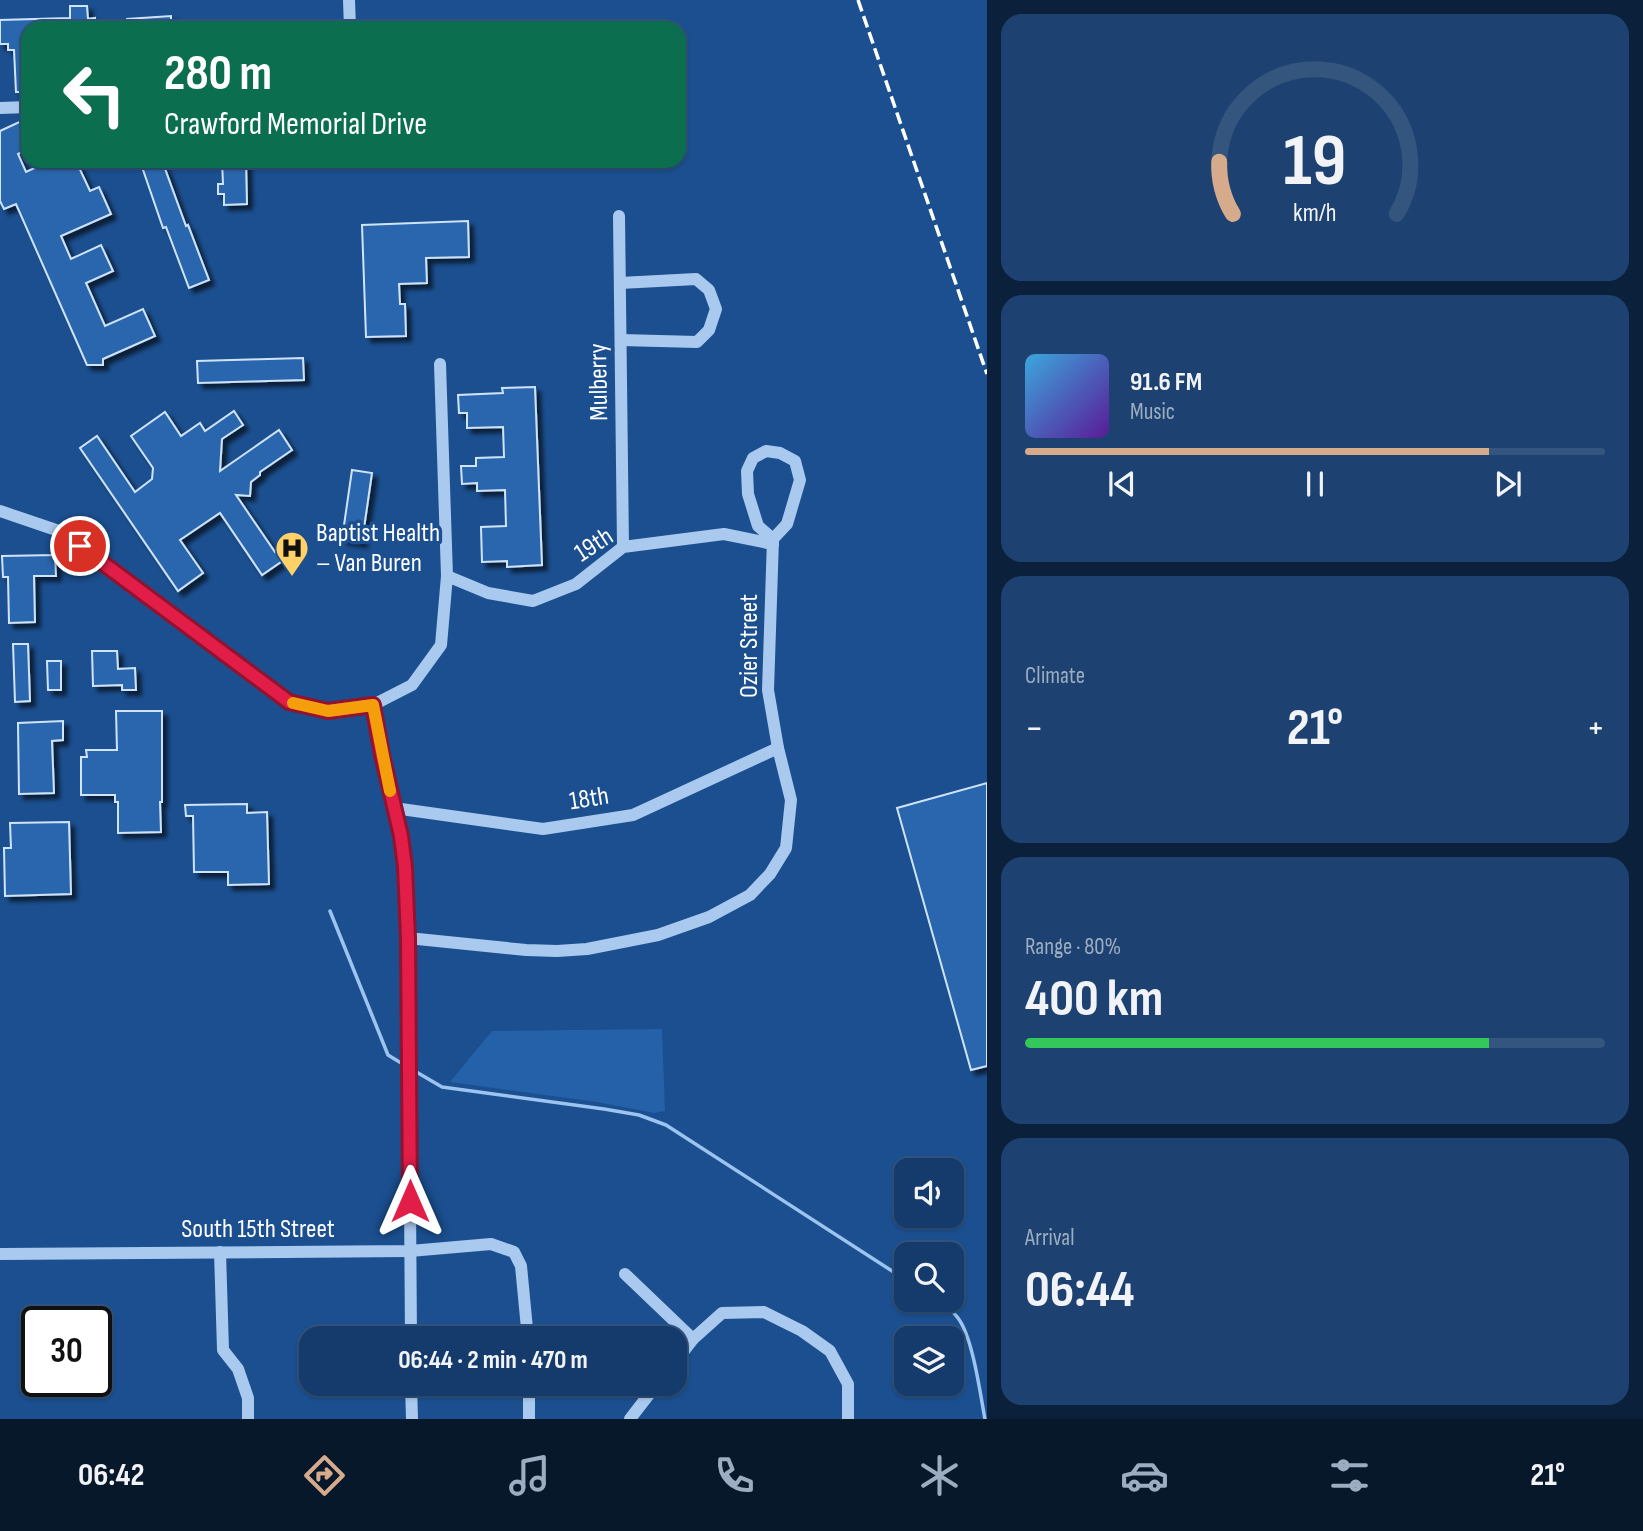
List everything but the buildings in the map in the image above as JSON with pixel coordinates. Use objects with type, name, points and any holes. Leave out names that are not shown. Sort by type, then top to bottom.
[{"type":"street","points":[[349,0],[350,21]]},
{"type":"street","points":[[0,108],[21,107]]},
{"type":"street","name":"Mulberry","points":[[619,216],[623,547]]},
{"type":"street","points":[[620,283],[696,279],[709,290],[716,309],[709,330],[697,342],[621,340]]},
{"type":"street","points":[[0,511],[59,531],[289,702],[328,711],[373,705],[412,685],[441,645],[447,576],[440,364]]},
{"type":"street","points":[[766,451],[780,453],[795,461],[800,480],[787,524],[773,542],[758,526],[747,483],[747,471],[753,458],[766,451]]},
{"type":"street","name":"19th","points":[[447,576],[488,593],[533,601],[576,584],[623,547],[724,534],[773,542]]},
{"type":"street","name":"Ozier Street","points":[[408,938],[527,950],[587,949],[658,935],[696,922],[750,895],[770,874],[786,848],[791,800],[768,690],[773,542]]},
{"type":"street","points":[[373,705],[405,867],[411,1326]]},
{"type":"street","name":"18th","points":[[394,808],[543,829],[633,815],[778,748]]},
{"type":"street","name":"South 15th Street","points":[[0,1254],[410,1251],[491,1244],[514,1252],[521,1266],[527,1326]]},
{"type":"street","points":[[220,1252],[223,1350],[238,1369],[248,1398],[248,1419]]},
{"type":"street","points":[[625,1274],[693,1339]]},
{"type":"street","points":[[687,1347],[722,1313],[764,1312],[802,1331],[830,1351],[848,1384],[848,1419]]},
{"type":"street","points":[[411,1396],[412,1419]]},
{"type":"street","points":[[529,1396],[529,1419]]},
{"type":"street","points":[[630,1419],[648,1396]]},
{"type":"shaded area","points":[[662,1029],[665,1111],[654,1113],[597,1102],[450,1082],[492,1031]]},
{"type":"waterway","points":[[330,911],[388,1055],[406,1066]]},
{"type":"waterway","points":[[413,1070],[442,1087],[604,1109],[639,1115],[666,1125],[894,1272]]},
{"type":"waterway","points":[[953,1312],[968,1339],[985,1419]]},
{"type":"railway","points":[[858,0],[987,374]]},
{"type":"slow traffic","points":[[293,703],[328,711],[373,705],[390,791]]},
{"type":"place","name":"Baptist Health – Van Buren","points":[[292,578]]},
{"type":"route","points":[[80,546],[289,702],[328,711],[373,705],[405,867],[410,1201]]}]
